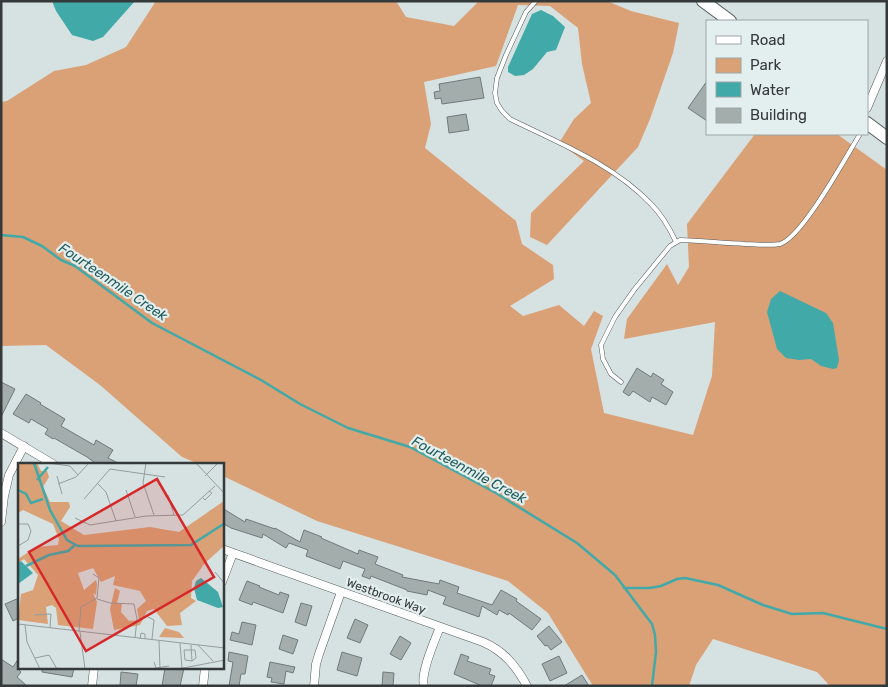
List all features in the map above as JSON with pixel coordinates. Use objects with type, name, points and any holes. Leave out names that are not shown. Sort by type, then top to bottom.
[{"type":"main road","points":[[703,1],[729,20]]},
{"type":"main road","points":[[868,124],[887,138]]},
{"type":"street","points":[[868,106],[887,61]]},
{"type":"street","points":[[1,433],[51,463]]},
{"type":"street","points":[[1,522],[9,475],[24,446]]},
{"type":"street","name":"Westbrook Way","points":[[224,550],[484,642],[501,652],[514,666],[527,686]]},
{"type":"street","points":[[224,577],[233,554]]},
{"type":"street","points":[[314,686],[316,664],[341,592]]},
{"type":"street","points":[[424,686],[424,672],[440,627]]},
{"type":"street","points":[[92,686],[94,670]]},
{"type":"street","points":[[203,686],[205,670]]},
{"type":"lane","points":[[536,1],[526,12],[506,55],[496,86],[497,103],[510,119],[578,151],[623,179],[652,204],[669,228],[676,242]]},
{"type":"lane","points":[[620,382],[611,374],[603,359],[601,346],[616,317],[634,290],[670,246],[680,240],[761,245],[781,244],[795,233],[809,216],[832,183],[859,135]]},
{"type":"green space","points":[[156,1],[396,1],[406,17],[454,26],[479,1],[607,1],[631,11],[679,23],[673,53],[638,147],[547,245],[530,237],[531,213],[584,161],[559,143],[574,119],[591,103],[582,64],[578,28],[550,6],[518,5],[496,66],[424,82],[431,124],[425,148],[516,221],[522,244],[553,265],[554,279],[510,306],[523,316],[559,305],[584,326],[594,311],[603,316],[591,349],[604,413],[693,435],[712,376],[715,322],[624,339],[627,319],[667,264],[678,285],[689,267],[687,224],[754,135],[838,135],[887,170],[887,686],[830,686],[817,672],[713,639],[696,665],[689,686],[593,686],[548,613],[508,581],[317,521],[224,476],[224,463],[197,463],[182,457],[100,385],[46,345],[1,346],[1,102],[7,101],[54,71],[86,65],[126,47]]},
{"type":"water","points":[[52,1],[135,1],[103,37],[93,41],[72,35],[56,11]]},
{"type":"water","points":[[541,10],[553,16],[565,27],[556,50],[547,52],[533,69],[524,75],[515,76],[508,72],[508,67],[532,14]]},
{"type":"water","points":[[780,291],[826,313],[833,323],[839,360],[837,368],[821,366],[811,359],[786,358],[777,349],[767,312],[771,299]]},
{"type":"building","points":[[480,77],[484,98],[442,104],[441,98],[435,99],[434,92],[440,91],[439,84]]},
{"type":"building","points":[[706,82],[706,120],[688,108]]},
{"type":"building","points":[[466,114],[469,130],[449,133],[447,117]]},
{"type":"building","points":[[637,368],[651,377],[653,373],[664,380],[661,384],[673,392],[666,405],[652,397],[650,402],[633,391],[629,396],[623,392]]},
{"type":"building","points":[[1,382],[15,389],[1,417]]},
{"type":"building","points":[[26,394],[65,419],[61,426],[94,445],[96,440],[113,450],[108,458],[118,463],[94,463],[87,457],[45,434],[48,429],[31,419],[29,423],[13,414]]},
{"type":"building","points":[[224,509],[245,522],[246,519],[275,528],[300,542],[304,530],[358,554],[359,550],[378,557],[375,564],[403,575],[402,577],[439,584],[440,580],[459,587],[457,593],[492,605],[501,590],[517,599],[516,601],[541,619],[532,630],[509,613],[508,615],[499,610],[497,615],[482,606],[479,617],[443,604],[446,597],[428,590],[427,595],[407,591],[371,576],[370,579],[362,576],[365,569],[343,561],[340,569],[306,556],[308,550],[289,543],[286,548],[263,534],[262,538],[224,524]]},
{"type":"building","points":[[247,581],[279,595],[280,592],[289,595],[283,613],[253,602],[252,605],[239,600]]},
{"type":"building","points":[[18,598],[18,618],[13,621],[5,604]]},
{"type":"building","points":[[301,603],[312,606],[306,626],[295,622]]},
{"type":"building","points":[[355,619],[368,625],[360,643],[347,638]]},
{"type":"building","points":[[242,622],[256,625],[252,645],[230,640],[232,632],[239,634]]},
{"type":"building","points":[[549,626],[562,642],[551,650],[537,636]]},
{"type":"building","points":[[283,635],[298,640],[293,654],[279,649]]},
{"type":"building","points":[[400,636],[411,643],[401,660],[390,654]]},
{"type":"building","points":[[229,652],[248,656],[245,674],[241,674],[239,686],[229,686],[233,662],[228,661]]},
{"type":"building","points":[[342,652],[362,658],[357,676],[337,670]]},
{"type":"building","points":[[461,654],[469,657],[467,661],[491,669],[489,674],[495,676],[491,686],[482,686],[454,674]]},
{"type":"building","points":[[559,656],[567,673],[550,681],[542,664]]},
{"type":"building","points":[[1,659],[13,667],[18,660],[18,670],[21,672],[17,677],[27,686],[1,686]]},
{"type":"building","points":[[270,662],[295,667],[293,673],[286,671],[284,684],[271,682],[272,678],[267,677]]},
{"type":"building","points":[[42,670],[74,670],[72,677],[42,672]]},
{"type":"building","points":[[165,670],[184,670],[180,686],[162,686]]},
{"type":"building","points":[[121,672],[138,674],[136,686],[120,686]]},
{"type":"building","points":[[383,672],[394,673],[393,686],[382,686]]},
{"type":"building","points":[[582,675],[589,686],[564,686]]},
{"type":"waterway","name":"Fourteenmile Creek","points":[[1,235],[23,237],[42,246],[61,260],[75,266],[152,323],[261,380],[300,404],[348,428],[410,447],[496,493],[577,543],[615,575],[652,624],[656,652],[652,686]]},
{"type":"waterway","name":"Fourteenmile Creek","points":[[624,588],[650,588],[685,578],[718,585],[763,605],[792,614],[823,613],[887,629]]}]
